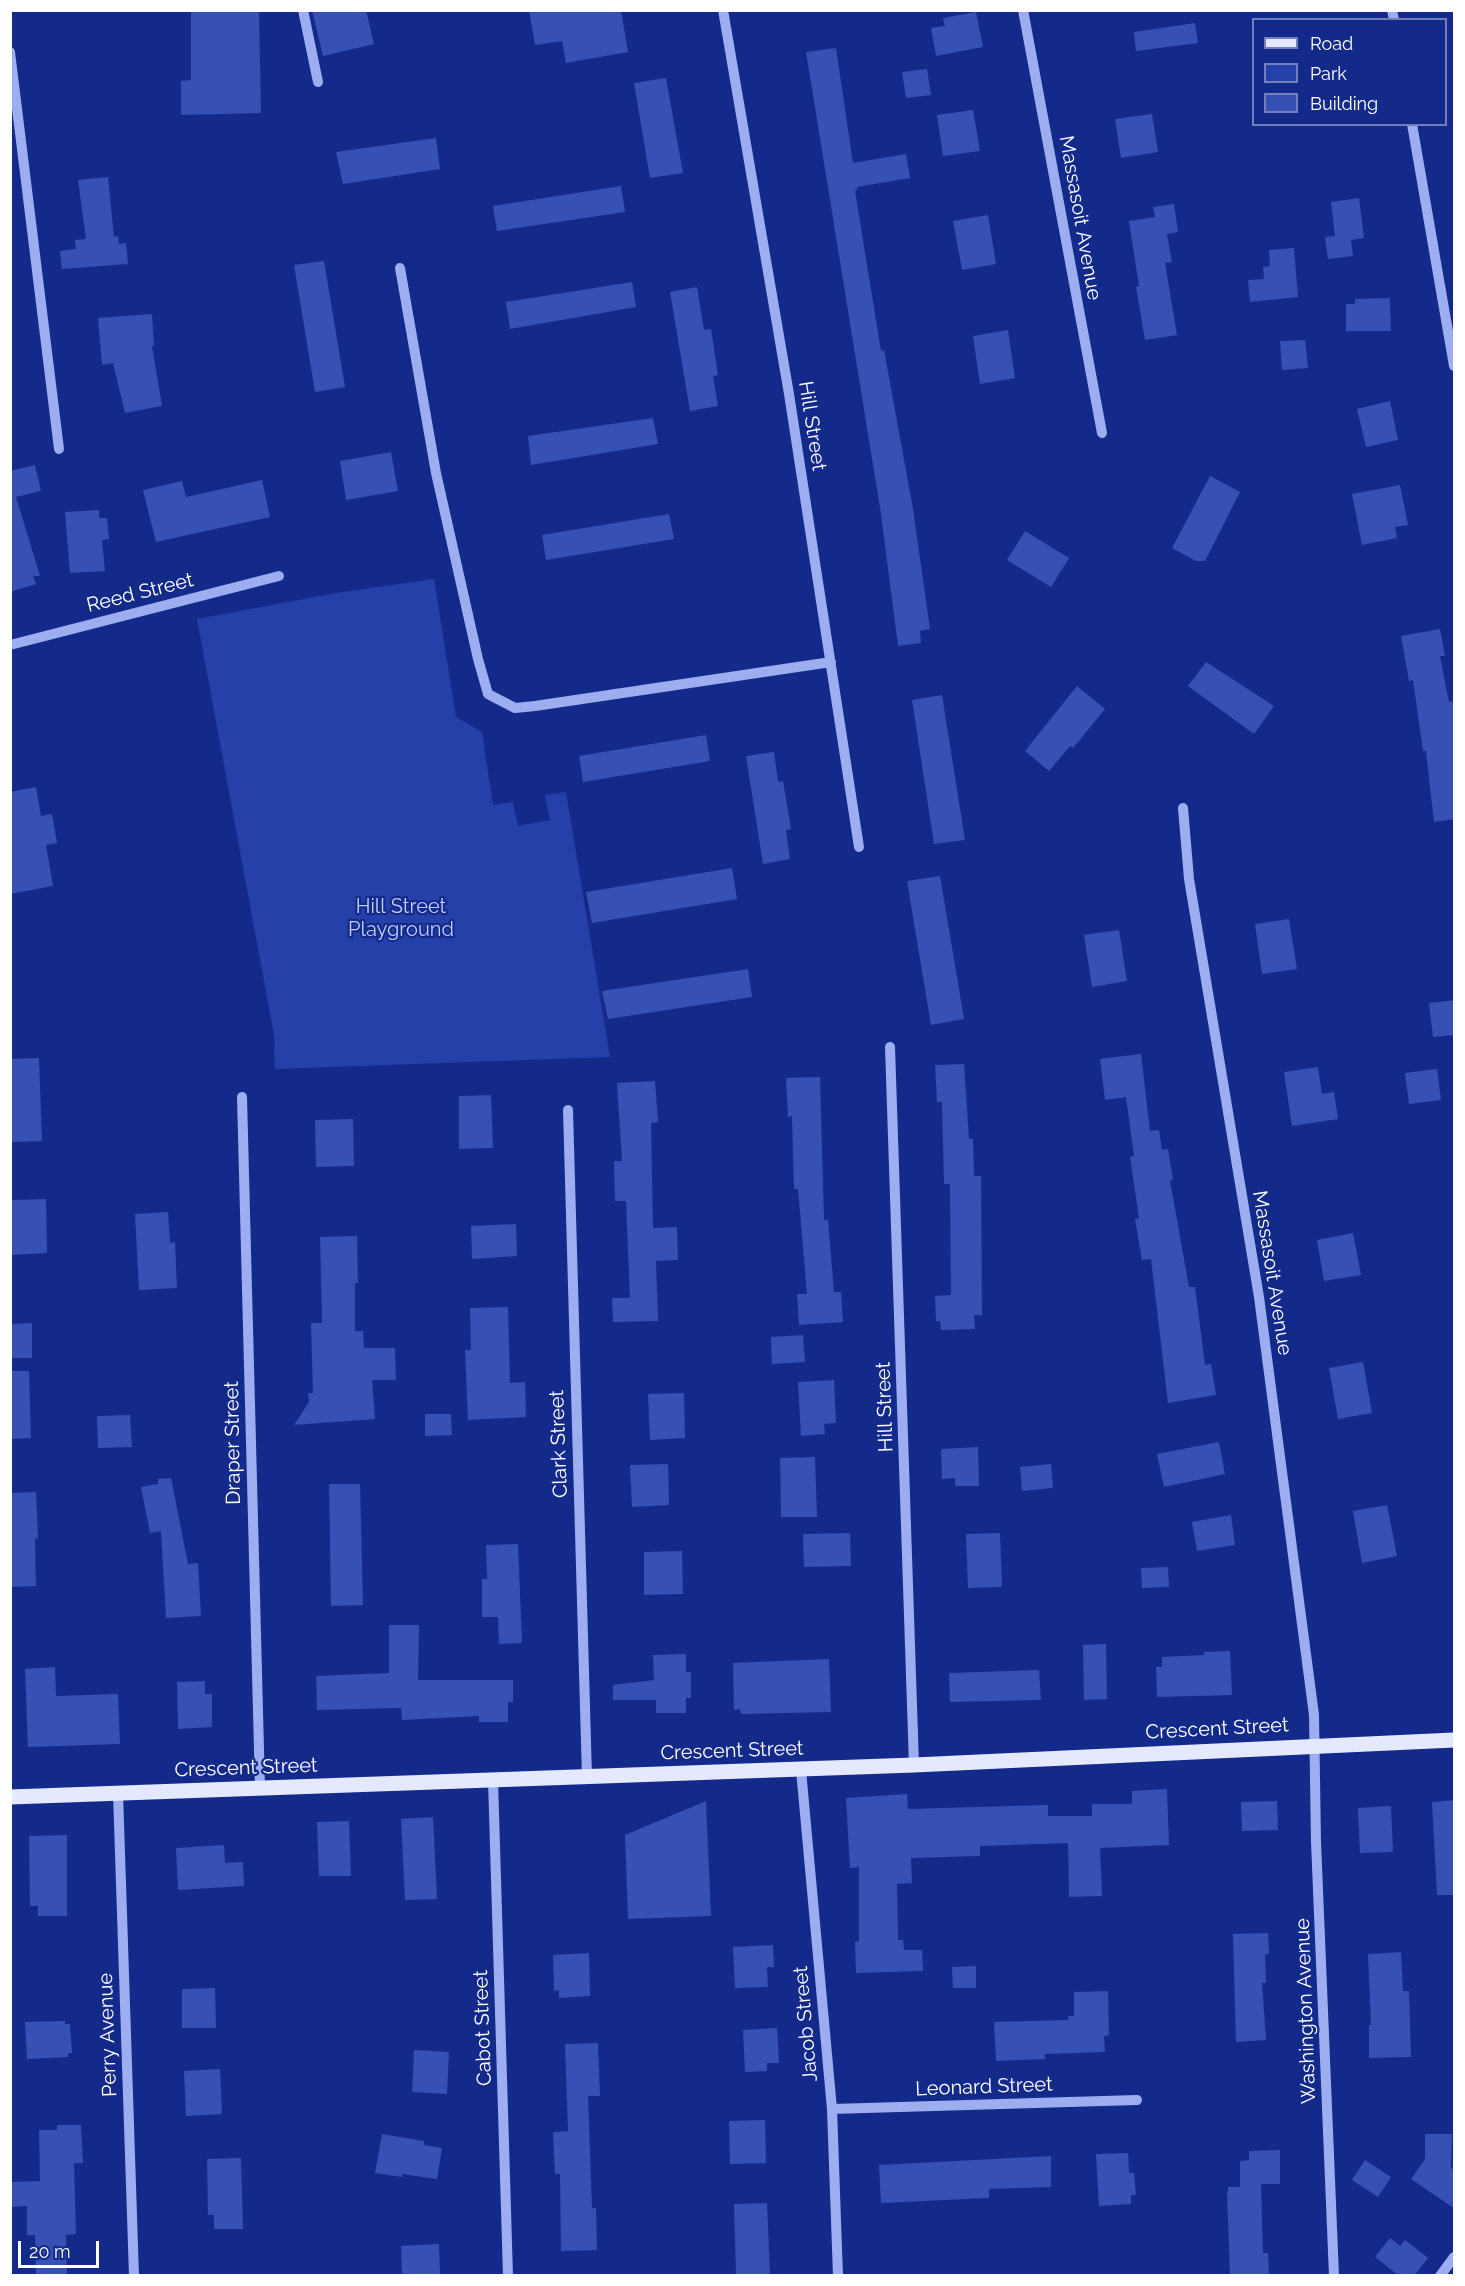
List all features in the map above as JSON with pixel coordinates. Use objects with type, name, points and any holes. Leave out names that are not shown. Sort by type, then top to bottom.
[{"type":"main road","name":"Crescent Street","points":[[10,1797],[801,1770],[1455,1740]]},
{"type":"street","points":[[303,10],[318,82]]},
{"type":"street","name":"Hill Street","points":[[723,10],[787,382],[859,847]]},
{"type":"street","name":"Massasoit Avenue","points":[[1023,10],[1102,433]]},
{"type":"street","points":[[10,52],[59,449]]},
{"type":"street","points":[[1412,126],[1455,366]]},
{"type":"street","points":[[400,268],[436,473],[488,694],[515,708],[831,662]]},
{"type":"street","name":"Reed Street","points":[[10,645],[279,576]]},
{"type":"street","name":"Massasoit Avenue","points":[[1183,808],[1189,879],[1259,1298],[1313,1707],[1314,1746]]},
{"type":"street","name":"Hill Street","points":[[890,1047],[914,1765]]},
{"type":"street","name":"Draper Street","points":[[242,1097],[260,1788]]},
{"type":"street","name":"Clark Street","points":[[568,1110],[587,1777]]},
{"type":"street","name":"Washington Avenue","points":[[1314,1746],[1334,2276]]},
{"type":"street","name":"Jacob Street","points":[[801,1770],[832,2109],[838,2276]]},
{"type":"street","name":"Cabot Street","points":[[493,1780],[508,2276]]},
{"type":"street","name":"Perry Avenue","points":[[118,1793],[134,2276]]},
{"type":"street","name":"Leonard Street","points":[[832,2109],[1137,2100]]},
{"type":"street","points":[[1440,2276],[1455,2257]]},
{"type":"green space","name":"Hill Street Playground","points":[[434,579],[456,717],[482,732],[493,805],[513,802],[518,826],[550,820],[545,795],[566,792],[610,1057],[275,1069],[274,1035],[197,619],[336,593]]},
{"type":"building","points":[[191,10],[259,10],[261,113],[181,115],[181,81],[191,80]]},
{"type":"building","points":[[312,10],[366,10],[374,44],[323,56]]},
{"type":"building","points":[[529,10],[621,10],[628,52],[566,63],[562,41],[535,45]]},
{"type":"building","points":[[976,12],[983,47],[936,56],[931,28],[945,26],[943,18]]},
{"type":"building","points":[[1195,23],[1198,43],[1136,51],[1134,32]]},
{"type":"building","points":[[836,48],[853,163],[906,154],[910,178],[857,187],[855,191],[881,351],[884,350],[913,509],[930,629],[920,631],[921,643],[898,646],[881,514],[806,52]]},
{"type":"building","points":[[927,69],[931,95],[906,98],[902,72]]},
{"type":"building","points":[[666,78],[683,173],[650,178],[634,83]]},
{"type":"building","points":[[973,110],[980,151],[943,156],[937,115]]},
{"type":"building","points":[[1152,114],[1158,152],[1121,158],[1115,119]]},
{"type":"building","points":[[436,138],[440,169],[343,184],[336,152]]},
{"type":"building","points":[[108,177],[114,237],[118,236],[119,244],[126,243],[128,264],[62,269],[60,251],[76,249],[75,240],[86,239],[78,180]]},
{"type":"building","points":[[621,186],[625,212],[497,231],[493,206]]},
{"type":"building","points":[[1359,198],[1364,238],[1351,240],[1353,256],[1328,259],[1325,237],[1335,236],[1331,202]]},
{"type":"building","points":[[1174,204],[1178,232],[1167,234],[1172,262],[1165,263],[1177,335],[1145,340],[1136,287],[1139,286],[1129,221],[1155,217],[1153,207]]},
{"type":"building","points":[[988,215],[996,264],[962,270],[953,221]]},
{"type":"building","points":[[1294,248],[1298,297],[1250,302],[1248,280],[1264,279],[1263,267],[1270,266],[1269,250]]},
{"type":"building","points":[[324,261],[345,387],[315,392],[294,265]]},
{"type":"building","points":[[632,282],[636,307],[510,329],[506,302]]},
{"type":"building","points":[[697,287],[704,330],[711,329],[718,375],[713,376],[718,406],[690,411],[670,292]]},
{"type":"building","points":[[1390,298],[1391,331],[1346,331],[1346,304],[1355,304],[1355,299]]},
{"type":"building","points":[[152,314],[154,346],[152,346],[162,406],[125,413],[113,363],[102,365],[98,318]]},
{"type":"building","points":[[1008,330],[1015,378],[980,384],[973,336]]},
{"type":"building","points":[[1305,340],[1308,368],[1282,370],[1280,341]]},
{"type":"building","points":[[1390,401],[1398,440],[1366,447],[1357,409]]},
{"type":"building","points":[[653,418],[658,444],[531,465],[528,436]]},
{"type":"building","points":[[391,452],[398,491],[346,500],[340,461]]},
{"type":"building","points":[[35,465],[41,491],[16,497],[40,576],[33,576],[36,584],[10,592],[10,471]]},
{"type":"building","points":[[1210,476],[1240,492],[1205,561],[1196,561],[1172,548]]},
{"type":"building","points":[[262,480],[270,517],[156,542],[143,490],[182,481],[186,497]]},
{"type":"building","points":[[1400,485],[1408,525],[1395,527],[1397,538],[1362,545],[1352,494]]},
{"type":"building","points":[[99,510],[99,518],[107,518],[109,539],[102,540],[105,571],[70,573],[65,512]]},
{"type":"building","points":[[669,514],[674,539],[546,560],[542,535]]},
{"type":"building","points":[[1025,531],[1069,558],[1051,587],[1007,560]]},
{"type":"building","points":[[1440,629],[1445,656],[1440,656],[1449,702],[1455,701],[1455,819],[1434,822],[1426,751],[1423,751],[1413,680],[1409,681],[1401,636]]},
{"type":"building","points":[[1206,662],[1274,706],[1254,734],[1188,686]]},
{"type":"building","points":[[1077,686],[1105,709],[1073,748],[1070,746],[1049,771],[1025,751]]},
{"type":"building","points":[[942,695],[965,840],[934,844],[912,700]]},
{"type":"building","points":[[706,735],[710,761],[583,782],[579,756]]},
{"type":"building","points":[[774,752],[778,782],[783,781],[791,829],[786,830],[790,859],[763,864],[746,756]]},
{"type":"building","points":[[36,787],[41,816],[52,814],[57,843],[46,845],[53,886],[10,894],[10,792]]},
{"type":"building","points":[[732,868],[737,899],[592,923],[586,892]]},
{"type":"building","points":[[940,876],[964,1019],[931,1025],[907,881]]},
{"type":"building","points":[[1289,919],[1297,969],[1262,974],[1255,924]]},
{"type":"building","points":[[1119,930],[1127,981],[1092,987],[1084,935]]},
{"type":"building","points":[[748,969],[752,997],[608,1019],[602,991]]},
{"type":"building","points":[[1455,1000],[1455,1035],[1433,1037],[1429,1003]]},
{"type":"building","points":[[1141,1054],[1150,1131],[1159,1130],[1162,1150],[1168,1149],[1173,1180],[1170,1181],[1189,1287],[1195,1287],[1205,1365],[1211,1364],[1216,1395],[1168,1403],[1151,1259],[1142,1260],[1135,1219],[1139,1218],[1130,1157],[1134,1156],[1126,1097],[1105,1100],[1100,1059]]},
{"type":"building","points":[[39,1058],[42,1141],[11,1142],[10,1059]]},
{"type":"building","points":[[964,1064],[969,1139],[973,1139],[974,1176],[981,1176],[982,1315],[974,1315],[975,1329],[941,1330],[940,1321],[936,1321],[935,1296],[951,1295],[950,1184],[944,1184],[942,1102],[937,1102],[935,1065]]},
{"type":"building","points":[[1318,1067],[1322,1094],[1334,1092],[1338,1119],[1292,1126],[1284,1072]]},
{"type":"building","points":[[1437,1069],[1441,1100],[1409,1104],[1405,1073]]},
{"type":"building","points":[[820,1077],[824,1220],[828,1220],[834,1292],[841,1292],[843,1322],[799,1325],[797,1294],[807,1294],[798,1189],[794,1189],[792,1116],[788,1117],[786,1078]]},
{"type":"building","points":[[655,1081],[658,1122],[651,1123],[653,1228],[677,1227],[678,1260],[656,1261],[658,1321],[613,1322],[612,1298],[630,1298],[626,1201],[615,1201],[614,1161],[622,1161],[617,1083]]},
{"type":"building","points":[[491,1095],[493,1148],[459,1149],[459,1096]]},
{"type":"building","points":[[353,1119],[354,1166],[316,1167],[315,1120]]},
{"type":"building","points":[[46,1199],[47,1253],[10,1255],[10,1200]]},
{"type":"building","points":[[168,1212],[170,1243],[175,1242],[177,1288],[139,1290],[135,1214]]},
{"type":"building","points":[[516,1224],[517,1256],[472,1259],[471,1226]]},
{"type":"building","points":[[1353,1233],[1361,1275],[1324,1281],[1317,1240]]},
{"type":"building","points":[[357,1236],[358,1283],[355,1283],[355,1331],[363,1331],[364,1348],[395,1348],[396,1380],[372,1380],[375,1419],[294,1425],[309,1402],[308,1393],[313,1393],[311,1323],[322,1323],[320,1237]]},
{"type":"building","points":[[508,1307],[510,1383],[525,1382],[526,1417],[468,1420],[465,1350],[471,1350],[470,1308]]},
{"type":"building","points":[[32,1323],[32,1358],[10,1358],[10,1324]]},
{"type":"building","points":[[803,1335],[805,1362],[772,1364],[771,1337]]},
{"type":"building","points":[[1363,1362],[1372,1413],[1338,1419],[1329,1368]]},
{"type":"building","points":[[10,1371],[29,1371],[31,1438],[10,1439]]},
{"type":"building","points":[[834,1380],[836,1423],[824,1424],[825,1434],[801,1436],[798,1382]]},
{"type":"building","points":[[684,1393],[685,1438],[650,1440],[648,1394]]},
{"type":"building","points":[[425,1414],[451,1414],[452,1435],[425,1436]]},
{"type":"building","points":[[130,1415],[132,1447],[98,1448],[97,1416]]},
{"type":"building","points":[[1219,1442],[1225,1474],[1164,1487],[1157,1454]]},
{"type":"building","points":[[978,1447],[979,1486],[955,1486],[955,1478],[942,1479],[941,1449]]},
{"type":"building","points":[[815,1457],[817,1517],[781,1517],[780,1458]]},
{"type":"building","points":[[668,1464],[669,1505],[632,1507],[630,1465]]},
{"type":"building","points":[[1051,1464],[1053,1488],[1022,1491],[1020,1467]]},
{"type":"building","points":[[171,1478],[188,1564],[198,1563],[201,1616],[166,1618],[161,1531],[150,1533],[141,1487],[158,1484],[158,1479]]},
{"type":"building","points":[[329,1484],[360,1484],[363,1605],[331,1606]]},
{"type":"building","points":[[36,1492],[38,1538],[35,1539],[36,1586],[10,1587],[10,1493]]},
{"type":"building","points":[[1387,1505],[1397,1556],[1362,1563],[1353,1511]]},
{"type":"building","points":[[1231,1515],[1235,1545],[1197,1551],[1192,1522]]},
{"type":"building","points":[[850,1533],[851,1566],[804,1567],[803,1534]]},
{"type":"building","points":[[1000,1533],[1002,1587],[968,1588],[966,1534]]},
{"type":"building","points":[[518,1544],[522,1643],[499,1644],[498,1617],[482,1617],[482,1579],[487,1579],[486,1545]]},
{"type":"building","points":[[682,1551],[683,1594],[644,1595],[644,1552]]},
{"type":"building","points":[[1168,1567],[1169,1587],[1142,1588],[1141,1568]]},
{"type":"building","points":[[389,1625],[419,1625],[418,1680],[513,1680],[513,1702],[508,1702],[508,1722],[479,1722],[479,1716],[402,1720],[401,1708],[317,1710],[316,1676],[389,1673]]},
{"type":"building","points":[[1106,1644],[1107,1699],[1084,1700],[1083,1645]]},
{"type":"building","points":[[1230,1651],[1232,1695],[1157,1697],[1156,1667],[1162,1667],[1162,1657]]},
{"type":"building","points":[[686,1654],[686,1672],[691,1672],[691,1698],[686,1698],[686,1713],[656,1713],[656,1700],[613,1700],[613,1685],[654,1680],[653,1655]]},
{"type":"building","points":[[829,1659],[831,1712],[741,1714],[740,1709],[734,1710],[733,1663]]},
{"type":"building","points":[[55,1667],[56,1696],[118,1694],[120,1744],[28,1747],[25,1669]]},
{"type":"building","points":[[1039,1670],[1041,1700],[950,1702],[949,1673]]},
{"type":"building","points":[[205,1681],[205,1694],[212,1694],[212,1727],[178,1729],[177,1682]]},
{"type":"building","points":[[1167,1789],[1169,1845],[1100,1848],[1102,1896],[1069,1897],[1068,1843],[980,1846],[980,1856],[911,1858],[912,1883],[897,1884],[898,1940],[903,1940],[904,1950],[922,1950],[923,1971],[856,1973],[855,1942],[859,1941],[859,1867],[850,1868],[846,1798],[907,1794],[908,1809],[1048,1805],[1048,1816],[1092,1816],[1092,1804],[1132,1804],[1132,1791]]},
{"type":"building","points":[[1455,1800],[1455,1895],[1437,1895],[1432,1802]]},
{"type":"building","points":[[706,1801],[711,1916],[628,1919],[625,1835]]},
{"type":"building","points":[[1277,1801],[1278,1830],[1242,1831],[1241,1802]]},
{"type":"building","points":[[1391,1806],[1393,1852],[1360,1853],[1358,1808]]},
{"type":"building","points":[[433,1817],[437,1899],[405,1900],[401,1819]]},
{"type":"building","points":[[349,1821],[351,1876],[319,1876],[317,1822]]},
{"type":"building","points":[[67,1835],[67,1916],[38,1916],[38,1906],[30,1906],[29,1836]]},
{"type":"building","points":[[224,1845],[225,1863],[243,1862],[244,1886],[178,1890],[176,1848]]},
{"type":"building","points":[[1268,1933],[1269,1954],[1265,1954],[1266,1983],[1262,1983],[1266,2040],[1236,2042],[1233,1934]]},
{"type":"building","points":[[773,1945],[774,1967],[767,1967],[768,1987],[735,1988],[733,1947]]},
{"type":"building","points":[[1401,1952],[1403,1991],[1409,1991],[1411,2057],[1369,2058],[1369,2025],[1371,2025],[1368,1954]]},
{"type":"building","points":[[589,1953],[590,1996],[559,1998],[559,1990],[554,1991],[553,1955]]},
{"type":"building","points":[[976,1966],[976,1988],[953,1988],[952,1967]]},
{"type":"building","points":[[215,1988],[216,2028],[182,2028],[182,1989]]},
{"type":"building","points":[[1108,1991],[1109,2035],[1104,2036],[1105,2052],[1045,2054],[1045,2059],[996,2061],[994,2022],[1069,2020],[1068,2016],[1074,2016],[1074,1992]]},
{"type":"building","points":[[65,2021],[65,2024],[70,2024],[72,2053],[68,2053],[68,2057],[27,2059],[25,2022]]},
{"type":"building","points":[[777,2028],[779,2063],[767,2063],[767,2071],[745,2072],[743,2030]]},
{"type":"building","points":[[598,2043],[600,2096],[588,2096],[592,2208],[596,2208],[597,2250],[561,2251],[560,2174],[555,2174],[553,2132],[568,2131],[565,2044]]},
{"type":"building","points":[[414,2050],[449,2052],[447,2094],[412,2092]]},
{"type":"building","points":[[220,2069],[222,2114],[186,2116],[184,2071]]},
{"type":"building","points":[[765,2120],[766,2163],[730,2164],[729,2121]]},
{"type":"building","points":[[57,2125],[81,2125],[83,2163],[74,2163],[76,2234],[66,2235],[67,2276],[36,2276],[35,2235],[27,2235],[27,2206],[10,2207],[10,2182],[40,2181],[39,2130],[57,2130]]},
{"type":"building","points":[[382,2134],[424,2141],[424,2145],[442,2148],[437,2179],[375,2173]]},
{"type":"building","points":[[1425,2134],[1452,2134],[1451,2168],[1455,2171],[1455,2209],[1411,2179],[1425,2159]]},
{"type":"building","points":[[1280,2150],[1280,2184],[1261,2184],[1263,2253],[1268,2253],[1269,2276],[1230,2276],[1228,2187],[1240,2187],[1240,2161],[1249,2160],[1249,2151]]},
{"type":"building","points":[[1128,2153],[1129,2173],[1134,2173],[1136,2195],[1131,2195],[1131,2204],[1099,2206],[1096,2154]]},
{"type":"building","points":[[1051,2156],[1051,2187],[989,2189],[989,2198],[881,2203],[879,2165]]},
{"type":"building","points":[[241,2158],[243,2229],[214,2229],[214,2215],[208,2215],[207,2159]]},
{"type":"building","points":[[1365,2160],[1391,2177],[1378,2197],[1352,2180]]},
{"type":"building","points":[[767,2203],[770,2276],[736,2276],[734,2204]]},
{"type":"building","points":[[1390,2238],[1400,2246],[1405,2240],[1428,2258],[1414,2276],[1399,2276],[1375,2257]]},
{"type":"building","points":[[439,2244],[440,2276],[402,2276],[401,2246]]}]
